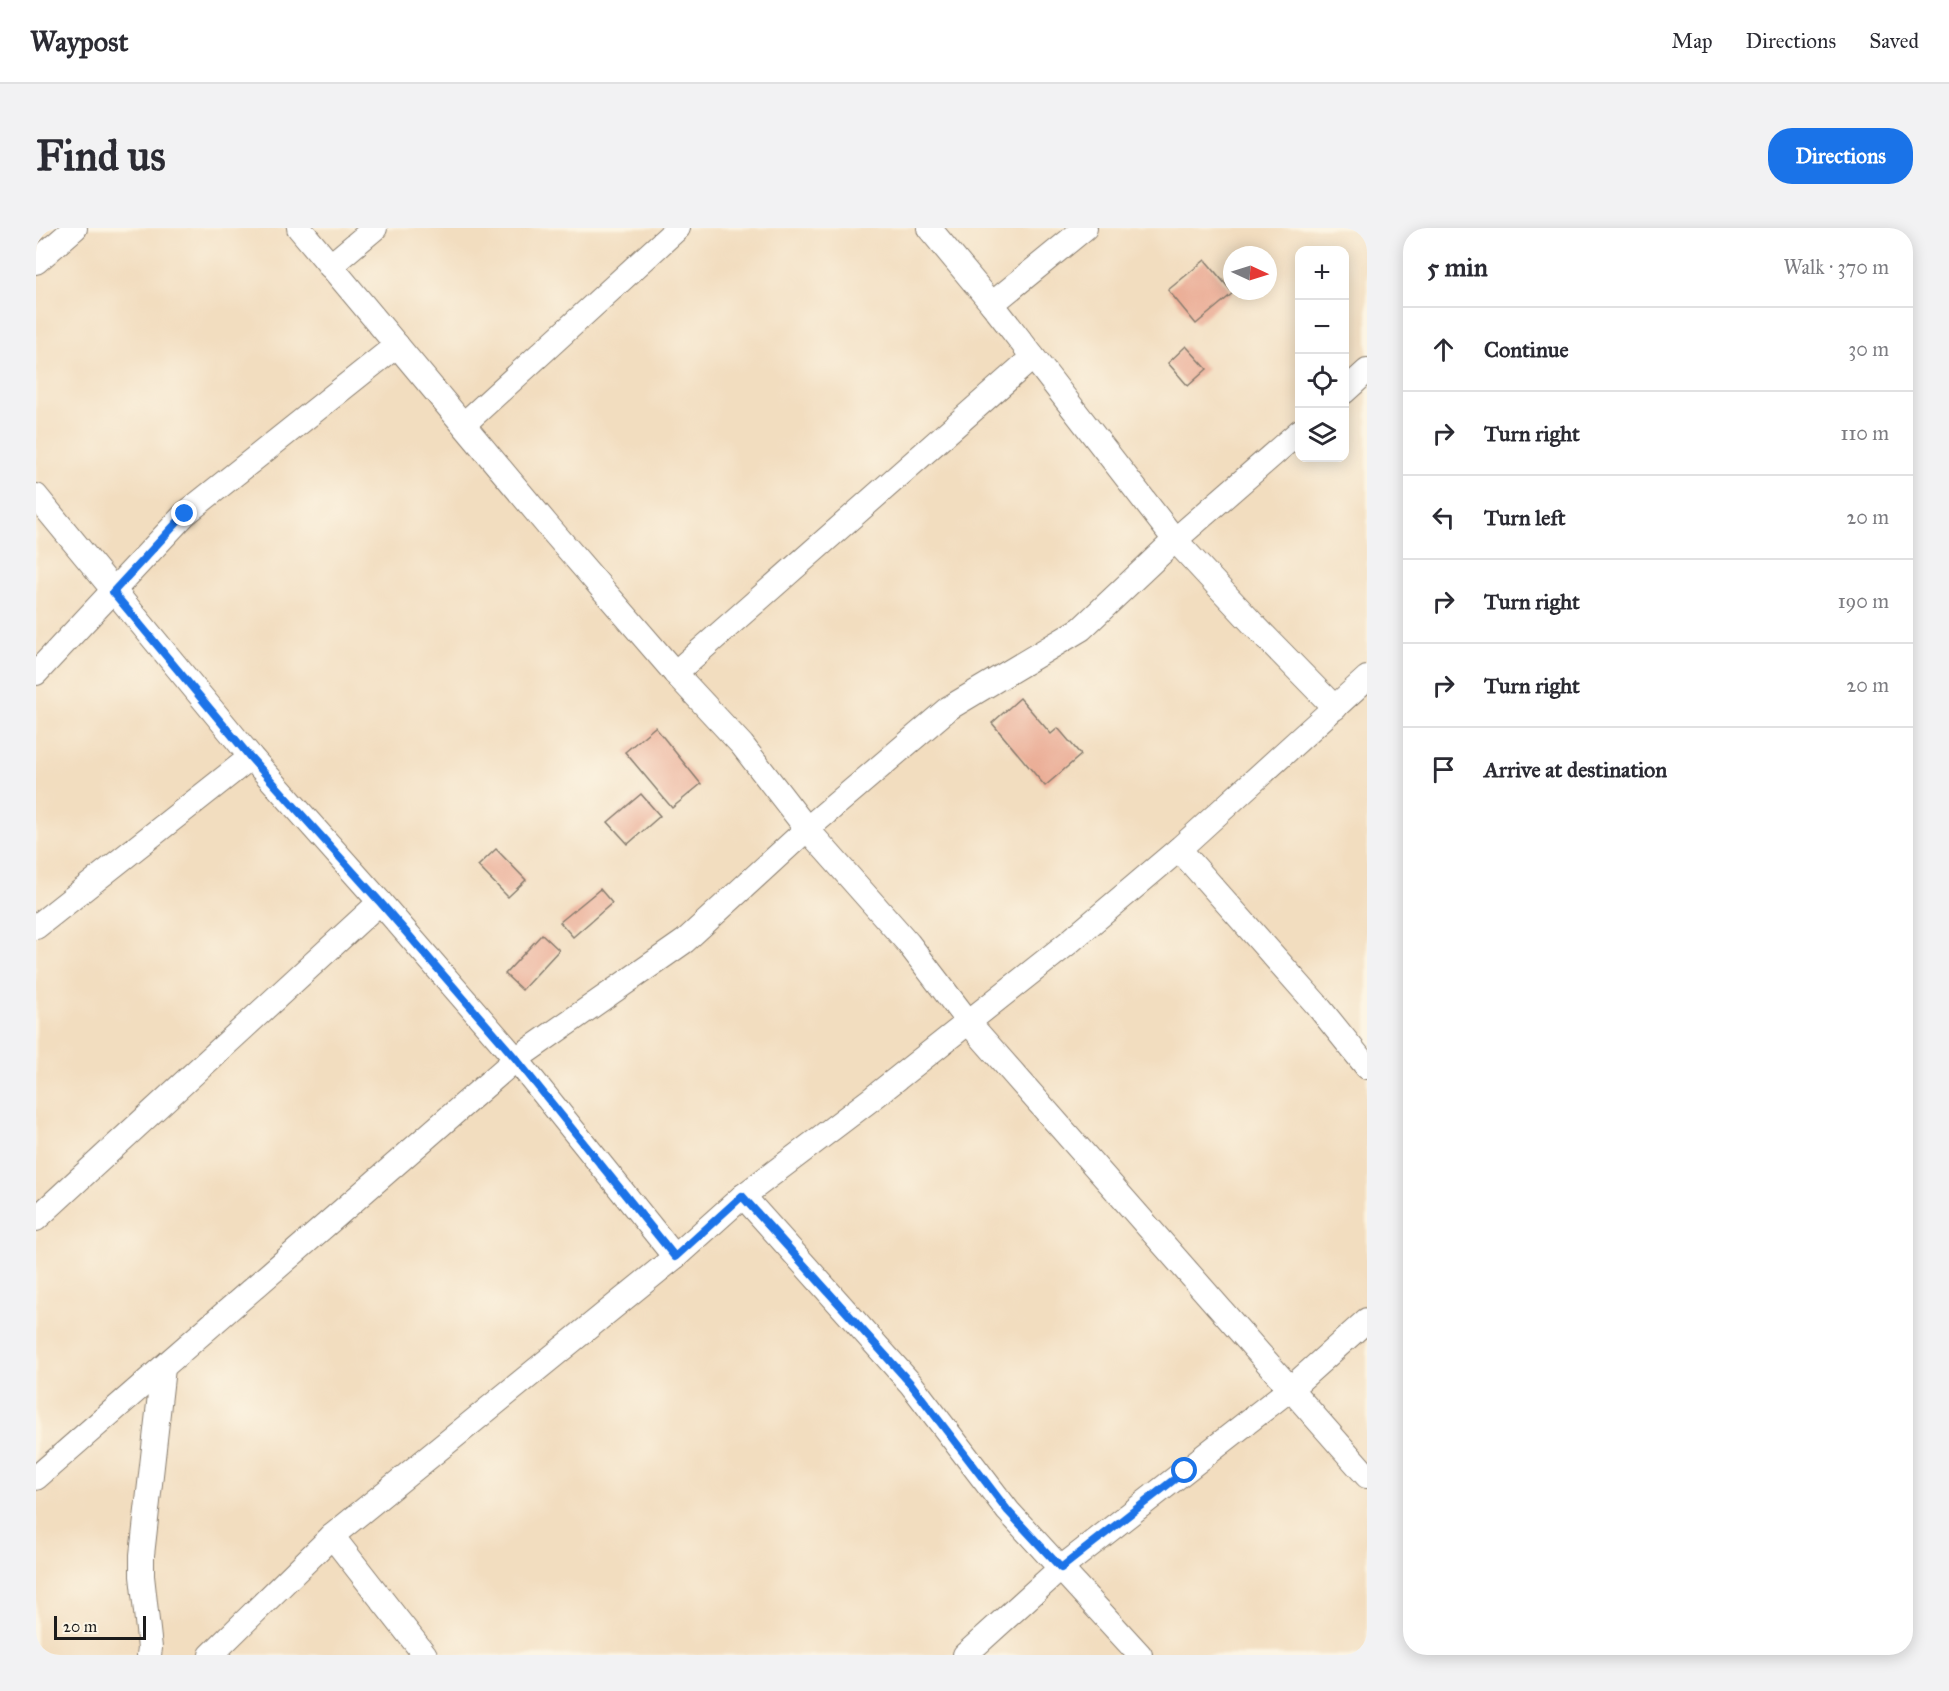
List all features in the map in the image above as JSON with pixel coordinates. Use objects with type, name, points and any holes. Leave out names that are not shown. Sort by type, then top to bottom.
[{"type":"street","points":[[36,262],[75,228]]},
{"type":"street","points":[[299,228],[675,673],[742,745],[807,829],[908,943],[969,1023],[1367,1476]]},
{"type":"street","points":[[330,266],[375,228]]},
{"type":"street","points":[[464,424],[678,228]]},
{"type":"street","points":[[929,228],[992,304],[1175,540],[1254,626],[1335,708]]},
{"type":"street","points":[[992,304],[1084,228]]},
{"type":"street","points":[[36,674],[185,514],[397,345]]},
{"type":"street","points":[[675,673],[1033,357]]},
{"type":"street","points":[[1349,387],[1367,370]]},
{"type":"street","points":[[36,1478],[516,1059],[685,941],[807,829],[949,708],[1082,629],[1175,540],[1295,435]]},
{"type":"street","points":[[36,496],[250,757],[516,1059],[675,1257]]},
{"type":"street","points":[[211,1655],[332,1536],[675,1257],[742,1196],[969,1023],[1179,849],[1367,678]]},
{"type":"street","points":[[36,927],[250,757]]},
{"type":"street","points":[[1179,849],[1317,1005],[1367,1067]]},
{"type":"street","points":[[36,1219],[380,902]]},
{"type":"street","points":[[742,1196],[911,1384],[1008,1511],[1140,1655]]},
{"type":"street","points":[[965,1655],[1061,1568],[1290,1389],[1367,1320]]},
{"type":"street","points":[[149,1655],[142,1555],[163,1368]]},
{"type":"street","points":[[332,1536],[425,1655]]},
{"type":"building","points":[[1205,260],[1223,281],[1225,300],[1196,324],[1168,290]]},
{"type":"building","points":[[1186,346],[1207,369],[1188,386],[1168,363]]},
{"type":"building","points":[[1020,698],[1051,734],[1058,728],[1081,755],[1045,786],[992,723]]},
{"type":"building","points":[[655,727],[701,784],[672,808],[625,752]]},
{"type":"building","points":[[641,794],[660,816],[628,844],[608,822]]},
{"type":"building","points":[[496,849],[526,880],[508,897],[478,866]]},
{"type":"building","points":[[600,889],[612,903],[573,937],[560,922]]},
{"type":"building","points":[[542,934],[559,950],[522,990],[505,974]]},
{"type":"route","points":[[185,514],[113,592],[250,757],[516,1059],[675,1257],[742,1196],[911,1384],[1008,1511],[1061,1568],[1185,1471]]}]
